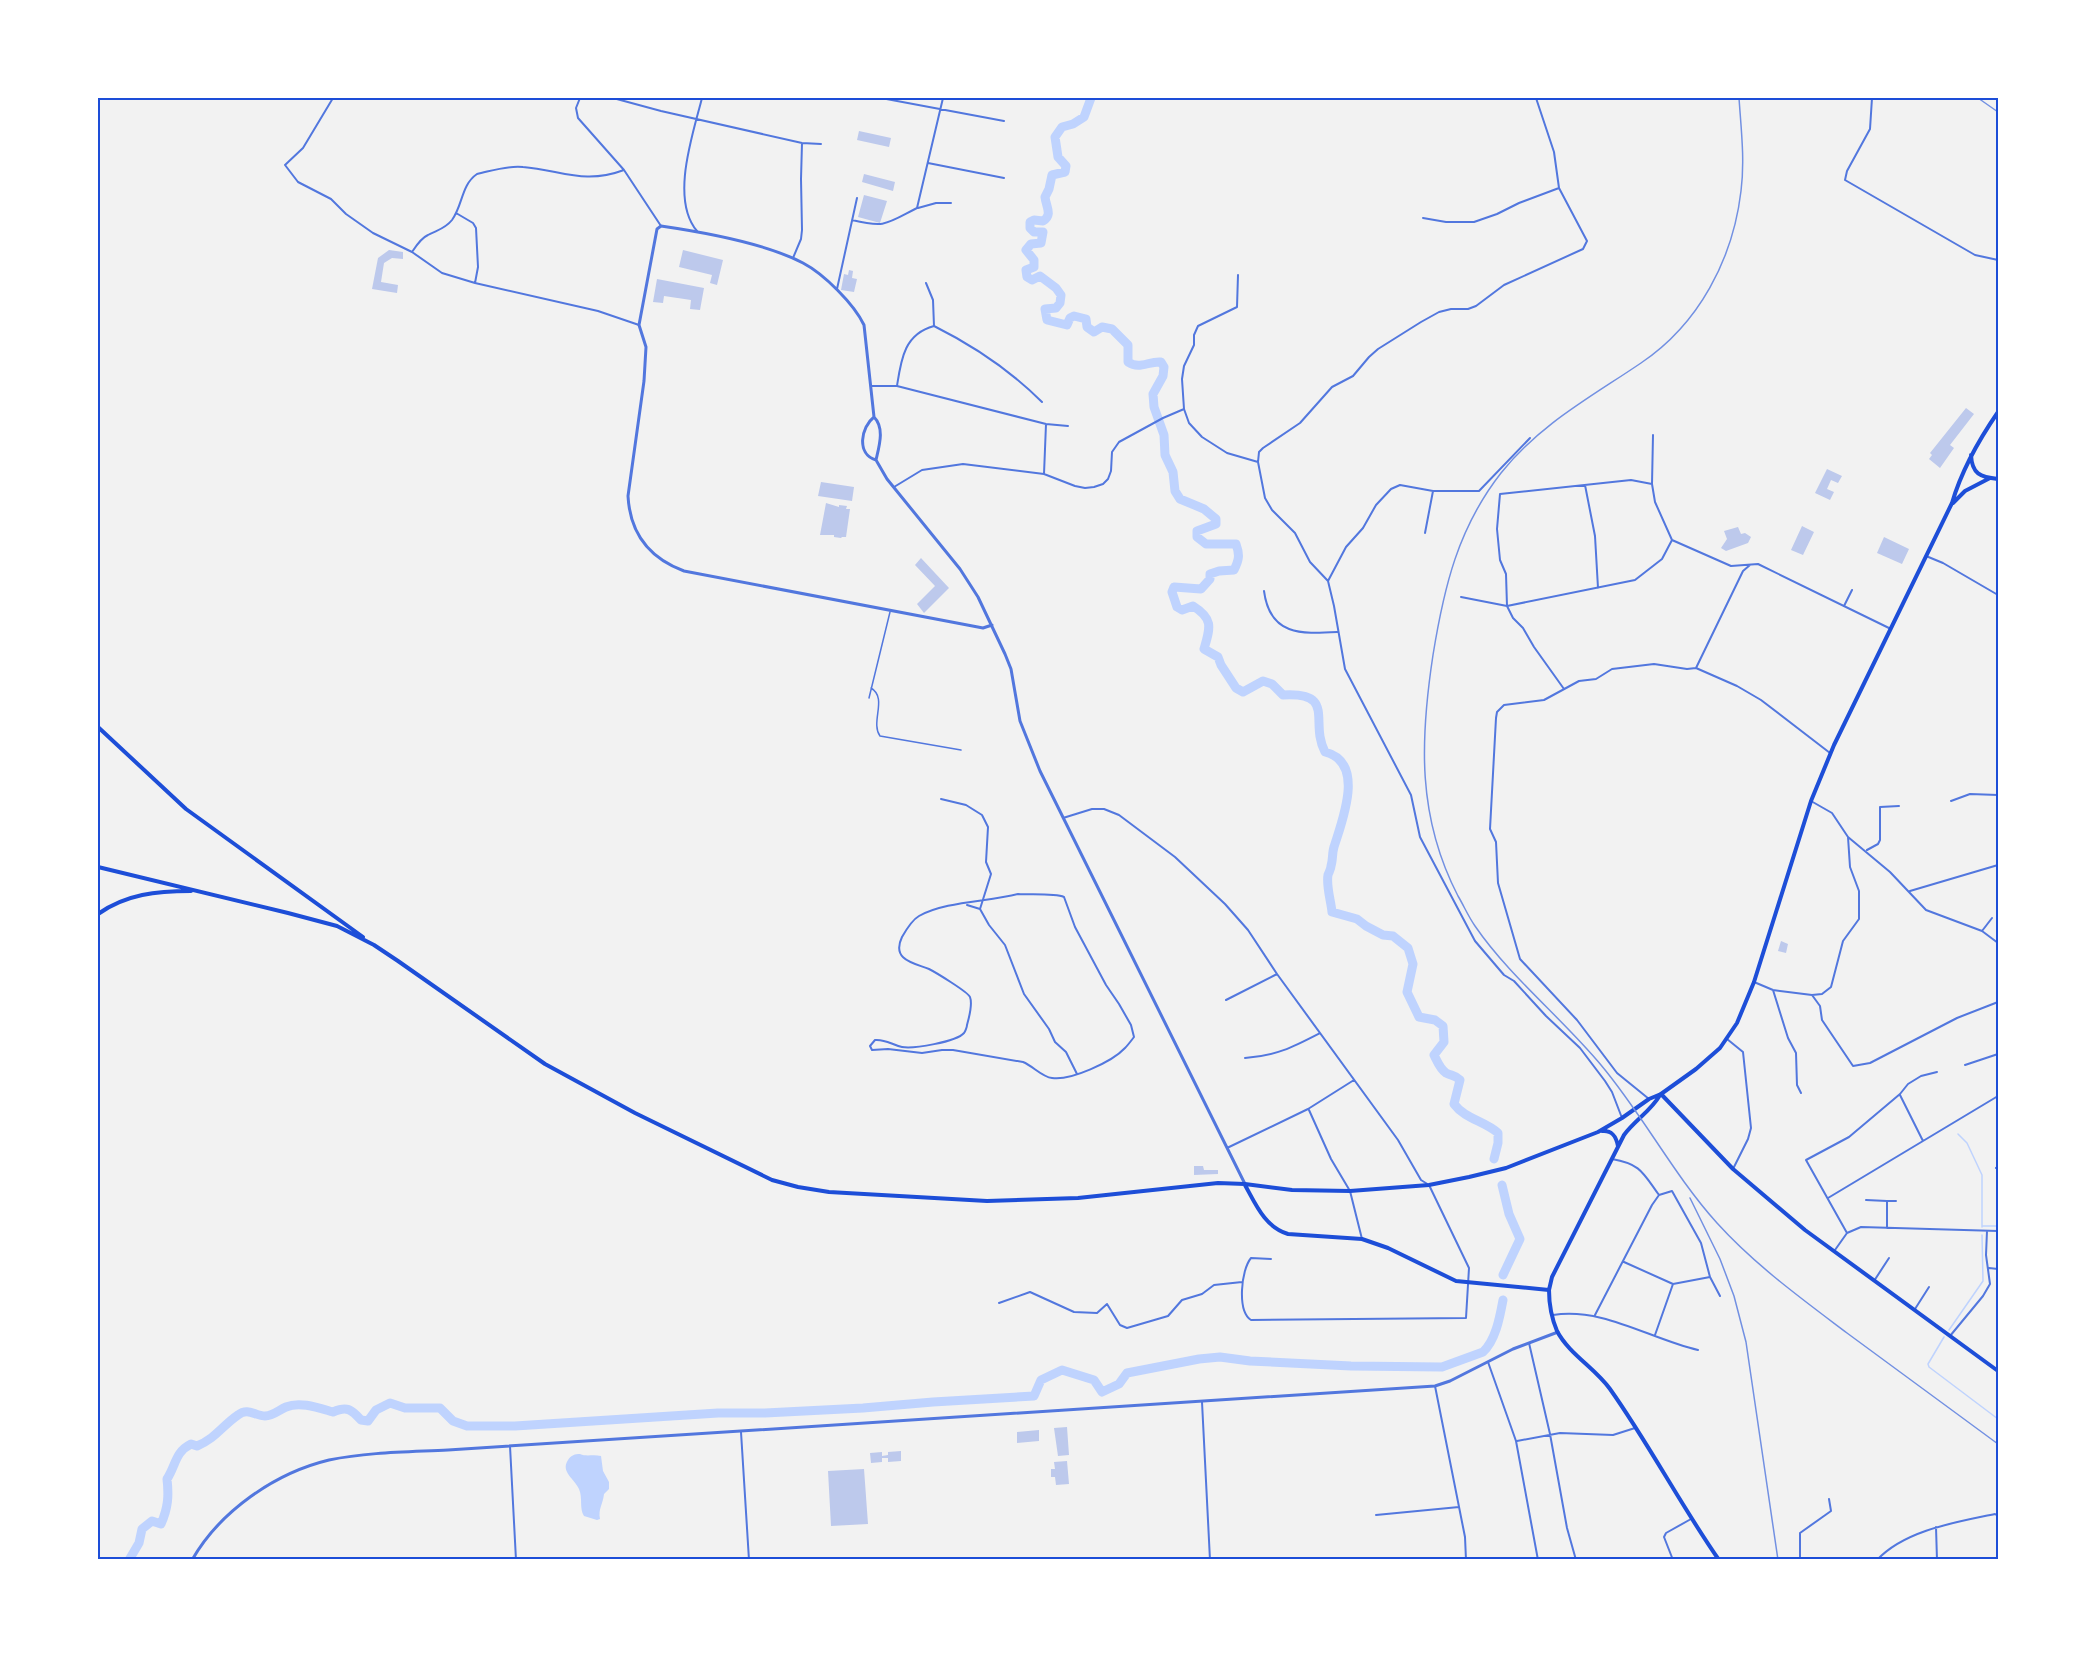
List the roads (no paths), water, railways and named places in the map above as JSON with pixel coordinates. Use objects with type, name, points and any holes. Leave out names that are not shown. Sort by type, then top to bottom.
[{"type":"main road","points":[[98,727],[186,809],[544,1064],[635,1113],[772,1180],[829,1191],[987,1201],[1066,1199],[1218,1184],[1245,1184],[1292,1190],[1350,1191],[1429,1185],[1506,1168],[1598,1132],[1660,1094],[1704,1062],[1727,1039],[1741,1015],[1754,982],[1811,801],[1830,754],[1952,503],[1971,454],[1998,412]]},
{"type":"main road","points":[[1971,454],[1974,470],[1982,476],[1998,479]]},
{"type":"main road","points":[[1952,503],[1965,491],[1990,478]]},
{"type":"main road","points":[[98,867],[337,926],[374,945]]},
{"type":"main road","points":[[98,914],[110,905],[141,894],[197,891]]},
{"type":"main road","points":[[1660,1094],[1654,1105],[1631,1126],[1618,1146],[1552,1276],[1549,1290],[1558,1332],[1603,1380],[1719,1560]]},
{"type":"main road","points":[[1660,1094],[1732,1169],[1834,1251],[1998,1371]]},
{"type":"main road","points":[[1598,1132],[1611,1132],[1617,1139],[1618,1146]]},
{"type":"main road","points":[[1245,1184],[1259,1211],[1278,1232],[1362,1239],[1389,1248],[1440,1274],[1468,1282],[1549,1290]]},
{"type":"street","points":[[333,98],[303,148],[285,165],[298,182],[331,199],[346,214],[373,233],[412,252],[442,273],[475,284],[598,311],[639,325]]},
{"type":"street","points":[[580,98],[576,108],[578,118],[624,170],[661,226]]},
{"type":"street","points":[[613,98],[802,143],[821,144]]},
{"type":"street","points":[[698,232],[691,222],[683,185],[702,98]]},
{"type":"street","points":[[881,98],[1004,121]]},
{"type":"street","points":[[917,208],[943,98]]},
{"type":"street","points":[[1536,98],[1554,152],[1559,188],[1587,242],[1583,249],[1504,285],[1476,306],[1439,312],[1378,349],[1353,376],[1342,380],[1324,395],[1300,423],[1263,448],[1259,452],[1258,462],[1265,498],[1272,510],[1295,533],[1310,562],[1328,581],[1345,669],[1411,795],[1420,837],[1475,941],[1504,975],[1514,981],[1580,1048],[1605,1081],[1622,1118]]},
{"type":"street","points":[[1872,98],[1870,129],[1847,171],[1845,180],[1975,255],[1998,260]]},
{"type":"street","points":[[793,258],[801,239],[802,230],[802,143]]},
{"type":"street","points":[[928,163],[1004,178]]},
{"type":"street","points":[[412,252],[418,242],[427,235],[442,229],[456,213],[465,189],[477,174],[522,166],[562,175],[586,177],[611,175],[624,170]]},
{"type":"street","points":[[1423,218],[1446,222],[1474,222],[1559,188]]},
{"type":"street","points":[[837,291],[857,198]]},
{"type":"street","points":[[852,220],[878,226],[917,208],[936,203],[951,203]]},
{"type":"street","points":[[456,213],[473,223],[476,228],[478,267],[475,284]]},
{"type":"street","points":[[661,226],[698,232],[793,258],[806,264],[858,312],[864,325],[874,417],[880,427],[876,460]]},
{"type":"street","points":[[661,226],[655,234],[639,325],[646,347],[644,381],[628,496],[628,512],[650,551],[667,564],[684,571],[983,628],[992,625]]},
{"type":"street","points":[[1238,275],[1237,307],[1195,329],[1194,345],[1183,372],[1184,409],[1189,423],[1202,437],[1227,453],[1258,462]]},
{"type":"street","points":[[926,283],[933,300],[934,326]]},
{"type":"street","points":[[897,386],[901,363],[909,340],[934,326],[958,338],[1007,370],[1042,402]]},
{"type":"street","points":[[870,386],[897,386],[1046,424],[1068,426]]},
{"type":"street","points":[[894,487],[922,470],[963,464],[1044,474],[1085,488],[1103,484],[1111,471],[1112,452],[1119,442],[1184,409]]},
{"type":"street","points":[[874,417],[865,426],[863,445],[867,455],[876,460],[894,487],[960,569],[978,597],[1011,669],[1020,721],[1028,746],[1245,1184]]},
{"type":"street","points":[[1044,474],[1046,424]]},
{"type":"street","points":[[1653,435],[1652,484],[1655,502],[1672,540],[1731,567],[1758,564],[1891,629]]},
{"type":"street","points":[[1328,581],[1346,547],[1363,528],[1376,505],[1391,489],[1400,485],[1433,491],[1479,491],[1530,438]]},
{"type":"street","points":[[1564,689],[1523,628],[1513,618],[1507,606],[1506,574],[1500,560],[1497,529],[1500,494],[1631,480],[1652,484]]},
{"type":"street","points":[[1585,485],[1595,536],[1598,588]]},
{"type":"street","points":[[1425,533],[1433,491]]},
{"type":"street","points":[[1461,597],[1507,606],[1635,580],[1662,559],[1672,540]]},
{"type":"street","points":[[1926,556],[1998,594]]},
{"type":"street","points":[[1696,668],[1743,571],[1750,565]]},
{"type":"street","points":[[1844,606],[1852,590]]},
{"type":"street","points":[[1264,591],[1269,613],[1283,627],[1303,632],[1338,632]]},
{"type":"street","points":[[1649,1099],[1617,1073],[1577,1020],[1521,959],[1498,883],[1496,842],[1490,829],[1497,712],[1504,705],[1544,700],[1579,681],[1596,679],[1612,669],[1654,664],[1687,669],[1696,668],[1737,686],[1761,700],[1830,754]]},
{"type":"street","points":[[1951,801],[1970,795],[1998,795]]},
{"type":"street","points":[[941,799],[966,805],[982,815],[988,827],[986,861],[991,874],[980,909]]},
{"type":"street","points":[[1811,801],[1832,813],[1848,837],[1867,851],[1910,891],[1915,900],[1926,910],[1982,932],[1998,943]]},
{"type":"street","points":[[1867,851],[1880,840],[1880,807],[1899,806]]},
{"type":"street","points":[[1063,818],[1092,809],[1104,809],[1119,815],[1175,857],[1225,904],[1248,930],[1277,974],[1398,1140],[1422,1180],[1429,1185],[1469,1268],[1466,1318],[1251,1320],[1246,1316],[1244,1310],[1242,1282],[1246,1264],[1251,1258],[1271,1259]]},
{"type":"street","points":[[1754,982],[1773,990],[1812,995],[1822,994],[1831,987],[1843,941],[1859,919],[1859,891],[1850,867],[1848,837]]},
{"type":"street","points":[[1910,891],[1998,865]]},
{"type":"street","points":[[1018,894],[1039,896],[1057,894],[1064,897],[1075,927],[1106,985],[1131,1025],[1134,1037],[1125,1049],[1109,1061],[1077,1074],[1054,1079],[1023,1062],[953,1050],[922,1053],[870,1048],[872,1042],[876,1040],[912,1047],[956,1038],[964,1033],[971,1006],[970,997],[964,990],[929,970],[904,960],[899,950],[900,941],[917,917],[946,906],[982,900],[1018,894]]},
{"type":"street","points":[[966,904],[980,909],[1005,945],[1024,994],[1049,1029],[1055,1042],[1066,1052],[1077,1074]]},
{"type":"street","points":[[1982,932],[1992,918]]},
{"type":"street","points":[[1226,1000],[1277,974]]},
{"type":"street","points":[[1773,990],[1788,1038],[1796,1053],[1797,1085],[1801,1093]]},
{"type":"street","points":[[1812,995],[1820,1006],[1822,1020],[1851,1064],[1857,1066],[1870,1063],[1956,1018],[1998,1002]]},
{"type":"street","points":[[1245,1058],[1268,1056],[1320,1033]]},
{"type":"street","points":[[1727,1039],[1743,1052],[1751,1128],[1748,1139],[1732,1169]]},
{"type":"street","points":[[1965,1065],[1998,1054]]},
{"type":"street","points":[[1847,1233],[1806,1160],[1849,1137],[1900,1094],[1908,1084],[1937,1072]]},
{"type":"street","points":[[1227,1148],[1308,1109],[1354,1080]]},
{"type":"street","points":[[1900,1094],[1923,1141]]},
{"type":"street","points":[[1828,1198],[1998,1096]]},
{"type":"street","points":[[1308,1109],[1331,1159],[1350,1191],[1362,1239]]},
{"type":"street","points":[[1612,1159],[1629,1162],[1639,1168],[1659,1195]]},
{"type":"street","points":[[1595,1315],[1652,1205],[1659,1195],[1672,1191],[1701,1243],[1710,1277],[1720,1296]]},
{"type":"street","points":[[1866,1200],[1896,1201]]},
{"type":"street","points":[[1887,1201],[1887,1228]]},
{"type":"street","points":[[1834,1251],[1847,1233],[1861,1227],[1998,1231]]},
{"type":"street","points":[[1950,1336],[1990,1284],[1986,1255],[1987,1231]]},
{"type":"street","points":[[1875,1281],[1889,1258]]},
{"type":"street","points":[[1624,1262],[1673,1284],[1710,1277]]},
{"type":"street","points":[[1989,1268],[1998,1269]]},
{"type":"street","points":[[999,1303],[1030,1292],[1074,1311],[1097,1313],[1107,1304],[1120,1325],[1127,1328],[1168,1316],[1179,1302],[1202,1294],[1214,1285],[1242,1282]]},
{"type":"street","points":[[1654,1336],[1673,1284]]},
{"type":"street","points":[[1915,1309],[1929,1287]]},
{"type":"street","points":[[1553,1316],[1571,1313],[1595,1315],[1698,1350]]},
{"type":"street","points":[[192,1560],[214,1529],[248,1499],[278,1480],[319,1463],[341,1458],[1435,1386],[1558,1332]]},
{"type":"street","points":[[1529,1343],[1550,1434],[1566,1528],[1576,1560]]},
{"type":"street","points":[[1488,1362],[1516,1441],[1538,1560]]},
{"type":"street","points":[[1435,1386],[1465,1538],[1466,1560]]},
{"type":"street","points":[[1202,1402],[1210,1560]]},
{"type":"street","points":[[1516,1441],[1550,1434],[1613,1435],[1635,1428]]},
{"type":"street","points":[[741,1432],[749,1560]]},
{"type":"street","points":[[510,1446],[516,1560]]},
{"type":"street","points":[[1800,1560],[1800,1533],[1831,1511],[1829,1499]]},
{"type":"street","points":[[1376,1515],[1459,1507]]},
{"type":"street","points":[[1877,1560],[1882,1554],[1911,1537],[1936,1527],[1995,1514],[1998,1516]]},
{"type":"street","points":[[1673,1560],[1664,1537],[1666,1533],[1691,1519]]},
{"type":"street","points":[[1936,1527],[1937,1560]]},
{"type":"lane","points":[[869,698],[891,610]]},
{"type":"lane","points":[[871,688],[878,696],[876,730],[880,736],[961,750]]},
{"type":"water","points":[[580,1454],[601,1456],[603,1471],[609,1482],[609,1489],[604,1494],[600,1509],[600,1519],[597,1520],[584,1516],[579,1489],[567,1472],[566,1464],[570,1457]]},
{"type":"waterway","points":[[1091,98],[1084,117],[1073,124],[1062,127],[1055,137],[1058,157],[1066,166],[1065,172],[1052,175],[1045,197],[1048,213],[1046,219],[1030,222],[1030,228],[1034,232],[1043,232],[1041,243],[1031,244],[1026,250],[1034,260],[1034,267],[1026,270],[1027,277],[1032,280],[1040,276],[1056,288],[1061,295],[1060,303],[1056,308],[1045,309],[1047,320],[1067,325],[1070,318],[1074,316],[1086,319],[1087,327],[1094,332],[1102,327],[1112,329],[1128,345],[1128,362],[1136,365],[1161,362],[1164,367],[1163,376],[1153,394],[1154,407],[1164,435],[1165,455],[1173,472],[1175,491],[1180,499],[1204,509],[1216,519],[1216,524],[1197,531],[1197,537],[1206,544],[1236,544],[1238,554],[1234,570],[1210,574],[1210,579],[1201,589],[1174,587],[1172,592],[1177,607],[1182,610],[1193,606],[1204,615],[1209,624],[1204,649],[1218,657],[1236,688],[1243,692],[1263,681],[1272,684],[1283,695],[1300,695],[1310,698],[1316,704],[1321,741],[1325,752],[1337,758],[1345,767],[1348,780],[1348,794],[1342,823],[1333,849],[1328,875],[1332,912],[1357,919],[1383,935],[1393,936],[1408,948],[1413,964],[1407,992],[1419,1017],[1435,1020],[1443,1026],[1444,1042],[1434,1055],[1446,1073],[1460,1080],[1454,1104],[1464,1113],[1498,1133],[1494,1159]]},
{"type":"waterway","points":[[1958,1134],[1967,1143],[1982,1175],[1982,1227]]},
{"type":"waterway","points":[[1502,1185],[1509,1214],[1520,1239],[1503,1275]]},
{"type":"waterway","points":[[1983,1226],[1998,1226]]},
{"type":"waterway","points":[[1949,1330],[1983,1281],[1982,1235]]},
{"type":"waterway","points":[[129,1560],[139,1543],[142,1529],[152,1521],[161,1524],[167,1502],[167,1479],[182,1451],[191,1444],[197,1446],[204,1443],[232,1419],[245,1412],[268,1416],[291,1405],[303,1405],[333,1412],[348,1410],[361,1420],[368,1421],[376,1410],[390,1403],[405,1408],[440,1408],[453,1421],[467,1426],[515,1426],[718,1413],[863,1408],[1034,1396],[1041,1380],[1062,1370],[1094,1380],[1102,1392],[1119,1384],[1127,1373],[1220,1357],[1250,1361],[1351,1366],[1442,1367],[1483,1352],[1494,1334],[1503,1300]]},
{"type":"waterway","points":[[1944,1337],[1928,1364],[1929,1367],[1998,1419]]},
{"type":"railway","points":[[1739,98],[1743,156],[1741,191],[1730,241],[1710,288],[1680,329],[1662,347],[1567,412],[1516,456],[1486,494],[1463,537],[1448,582],[1433,655],[1424,748],[1429,807],[1435,837],[1445,866],[1475,926],[1520,980],[1601,1065],[1631,1104],[1686,1185],[1717,1223],[1747,1253],[1796,1294],[1998,1444]]},
{"type":"railway","points":[[1978,98],[1998,112]]},
{"type":"railway","points":[[1690,1198],[1720,1259],[1734,1296],[1746,1342],[1778,1560]]}]
